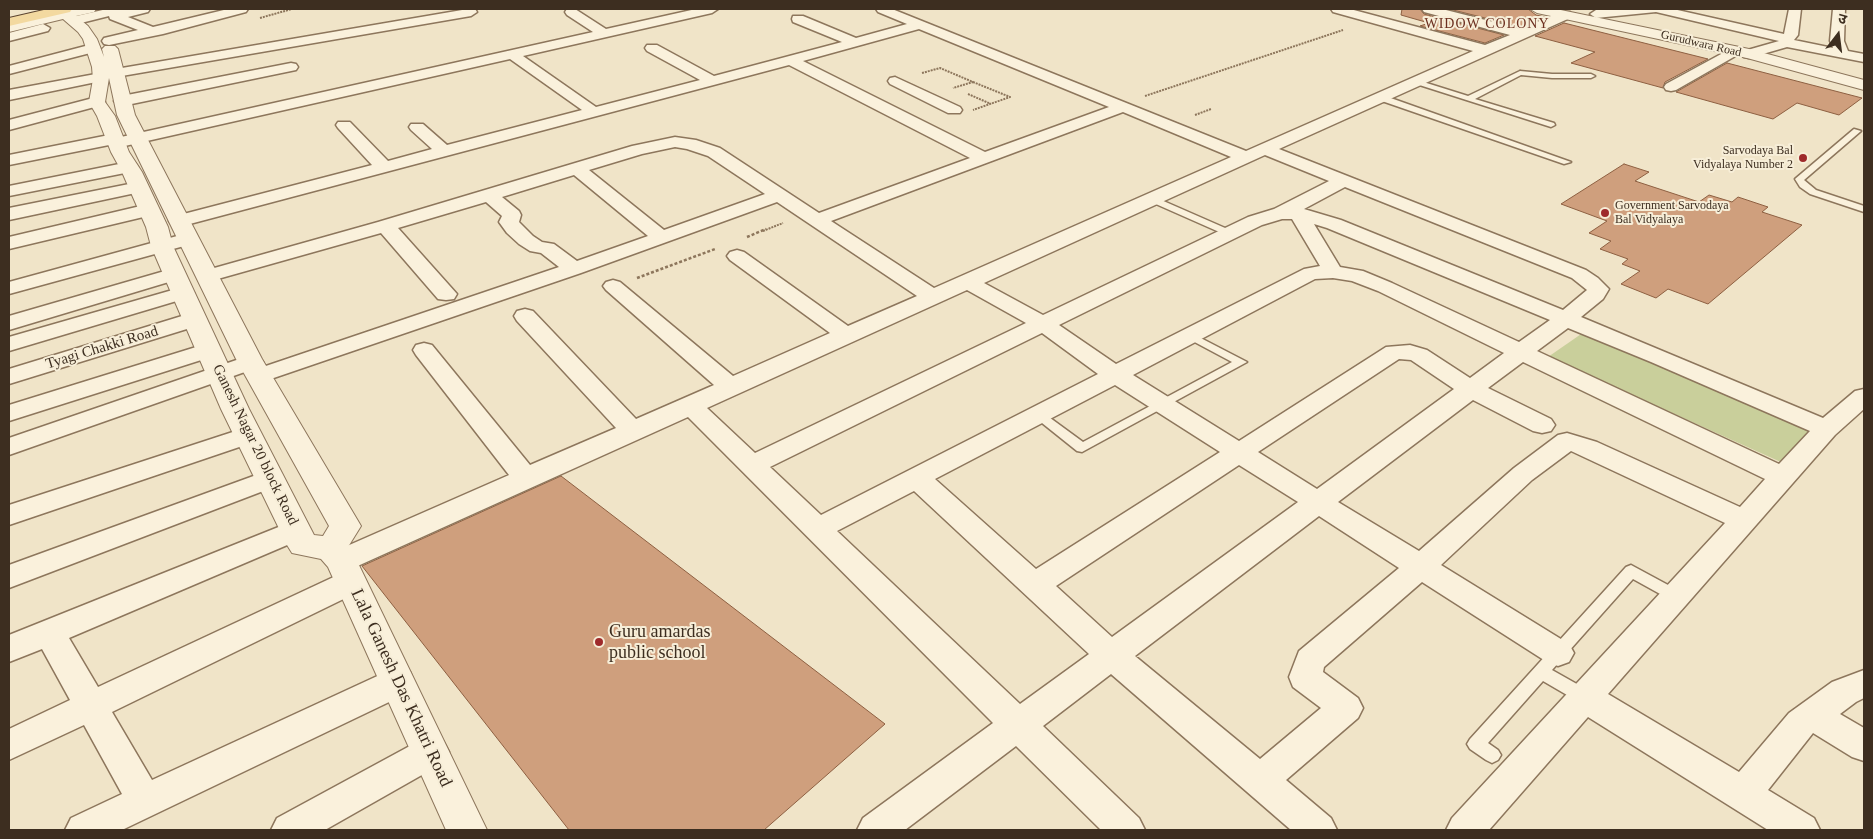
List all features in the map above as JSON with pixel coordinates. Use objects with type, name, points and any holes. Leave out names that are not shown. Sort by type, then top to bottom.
[{"type":"main road","points":[[10,24],[43,9]]},
{"type":"street","points":[[10,24],[27,9]]},
{"type":"street","points":[[10,24],[43,28],[84,22],[121,9]]},
{"type":"street","points":[[144,9],[115,16],[150,38]]},
{"type":"street","points":[[10,24],[84,22],[150,38],[165,30],[242,9]]},
{"type":"street","points":[[9,214],[125,161],[139,138],[712,9]]},
{"type":"street","points":[[876,830],[1564,320],[1595,294],[1598,289],[1592,282],[1579,274],[1343,181],[1255,153],[1123,107],[882,9]]},
{"type":"street","points":[[1337,9],[1362,16],[1380,15],[1486,50]]},
{"type":"street","points":[[1428,9],[1523,34]]},
{"type":"street","name":"Gurudwara Road","points":[[1537,9],[1565,15],[1599,15],[1864,85]]},
{"type":"street","points":[[1599,15],[1653,9]]},
{"type":"street","points":[[1658,9],[1699,13],[1742,29],[1864,59]]},
{"type":"street","points":[[1671,87],[1741,53],[1787,41],[1792,35],[1794,9]]},
{"type":"street","points":[[1839,9],[1837,41],[1843,54]]},
{"type":"street","points":[[9,108],[103,86],[181,61],[471,12]]},
{"type":"street","points":[[571,12],[604,33]]},
{"type":"street","points":[[9,745],[91,706],[341,564],[526,478],[1565,15]]},
{"type":"street","points":[[1742,29],[1745,16]]},
{"type":"street","points":[[798,19],[855,42]]},
{"type":"street","points":[[9,70],[84,22]]},
{"type":"street","name":"Ganesh Nagar 20 block Road","points":[[84,22],[100,67],[106,116],[149,210],[162,246],[248,435],[303,545],[341,564],[345,526],[255,369],[126,115],[122,101],[103,86]]},
{"type":"street","points":[[9,288],[162,246],[184,230],[384,167],[792,60],[920,24]]},
{"type":"street","points":[[652,48],[713,81]]},
{"type":"street","points":[[165,53],[181,61]]},
{"type":"street","points":[[512,54],[594,112]]},
{"type":"street","points":[[1834,77],[1864,59]]},
{"type":"street","points":[[792,60],[928,124]]},
{"type":"street","points":[[122,101],[291,67]]},
{"type":"street","points":[[895,81],[954,110]]},
{"type":"street","points":[[9,95],[103,86]]},
{"type":"street","points":[[9,125],[45,114],[103,86]]},
{"type":"street","points":[[860,89],[984,158]]},
{"type":"street","points":[[891,107],[927,97]]},
{"type":"street","points":[[817,220],[1123,107]]},
{"type":"street","points":[[344,125],[384,167]]},
{"type":"street","points":[[416,127],[443,151]]},
{"type":"street","points":[[207,276],[385,226],[638,150],[675,142],[690,144],[714,152],[933,297]]},
{"type":"street","points":[[9,160],[125,161]]},
{"type":"street","points":[[9,174],[125,161]]},
{"type":"street","points":[[9,191],[125,161]]},
{"type":"street","points":[[9,201],[125,161]]},
{"type":"street","points":[[577,169],[660,237]]},
{"type":"street","points":[[752,465],[1230,233],[1263,218],[1289,213],[1343,181]]},
{"type":"street","points":[[489,195],[512,216],[509,222],[526,240],[537,247],[547,248],[574,269]]},
{"type":"street","points":[[9,447],[219,373],[255,369],[574,269],[780,195]]},
{"type":"street","points":[[9,243],[149,210]]},
{"type":"street","points":[[1289,213],[1333,272]]},
{"type":"street","points":[[1289,213],[1334,224],[1564,320],[1659,357],[1826,430]]},
{"type":"street","points":[[385,226],[446,294]]},
{"type":"street","points":[[736,256],[847,335]]},
{"type":"street","points":[[818,529],[1311,273],[1333,272],[1356,275],[1385,287],[1783,477]]},
{"type":"street","points":[[967,282],[1043,324],[1116,375],[1421,566],[1550,662]]},
{"type":"street","points":[[9,323],[179,283]]},
{"type":"street","points":[[9,344],[179,283]]},
{"type":"street","points":[[613,286],[731,387]]},
{"type":"street","points":[[525,316],[633,431]]},
{"type":"street","name":"Tyagi Chakki Road","points":[[9,377],[195,319]]},
{"type":"street","points":[[9,413],[209,350]]},
{"type":"street","points":[[424,350],[526,478]]},
{"type":"street","points":[[1035,586],[1394,352],[1410,352],[1419,355],[1470,389],[1542,425]]},
{"type":"street","points":[[1465,830],[1826,430],[1863,399]]},
{"type":"street","points":[[690,405],[1125,830]]},
{"type":"street","points":[[9,515],[248,435]]},
{"type":"street","points":[[1259,781],[1346,708],[1305,678],[1310,660],[1421,566],[1523,474],[1567,441],[1588,448],[1744,520]]},
{"type":"street","points":[[917,478],[1111,655],[1318,830]]},
{"type":"street","points":[[9,577],[270,479]]},
{"type":"street","points":[[9,649],[296,530]]},
{"type":"street","name":"Lala Ganesh Das Khatri Road","points":[[341,564],[467,830]]},
{"type":"street","points":[[49,632],[145,801]]},
{"type":"street","points":[[84,830],[398,682]]},
{"type":"street","points":[[1757,812],[1801,723],[1844,692],[1864,684]]},
{"type":"street","points":[[1585,697],[1757,812],[1801,830]]},
{"type":"street","points":[[1812,715],[1864,746]]},
{"type":"street","points":[[290,830],[431,752]]},
{"type":"lane","points":[[1468,99],[1520,73],[1552,76],[1591,76]]},
{"type":"lane","points":[[1414,82],[1551,125]]},
{"type":"lane","points":[[1382,98],[1567,162]]},
{"type":"lane","points":[[1856,131],[1799,179],[1803,185],[1813,192],[1864,210]]},
{"type":"lane","points":[[1152,199],[1230,233]]},
{"type":"lane","points":[[1038,415],[1082,448],[1241,362],[1191,336]]},
{"type":"lane","points":[[1492,755],[1476,744],[1631,571],[1676,596]]},
{"type":"lane","points":[[1550,662],[1585,697]]},
{"type":"path","points":[[1141,98],[1351,27],[1365,26],[1380,15]]},
{"type":"path","points":[[927,97],[968,112],[1010,97],[973,82]]},
{"type":"green space","points":[[1584,332],[1814,430],[1783,463],[1548,357]]},
{"type":"building","points":[[1402,9],[1420,9],[1424,14],[1504,35],[1485,43],[1420,26],[1429,23],[1401,15]]},
{"type":"building","points":[[1449,9],[1528,9],[1536,15],[1545,17],[1521,27]]},
{"type":"building","points":[[1564,23],[1708,59],[1665,82],[1663,88],[1571,63],[1595,52],[1535,36]]},
{"type":"building","points":[[1727,63],[1862,98],[1839,115],[1797,103],[1773,119],[1676,92]]},
{"type":"building","points":[[1624,164],[1649,172],[1635,181],[1699,202],[1709,195],[1732,202],[1738,197],[1768,207],[1762,212],[1802,225],[1708,304],[1668,289],[1656,298],[1621,284],[1640,271],[1622,264],[1628,259],[1600,249],[1611,241],[1589,233],[1607,221],[1561,204]]},
{"type":"building","name":"Guru amardas public school","points":[[561,476],[885,724],[764,830],[569,830],[362,566]]},
{"type":"place","name":"Sarvodaya Bal Vidyalaya Number 2","points":[[1803,158]]},
{"type":"place","name":"Government Sarvodaya Bal Vidyalaya","points":[[1605,213]]},
{"type":"place","name":"Guru amardas public school","points":[[599,642]]},
{"type":"district","name":"WIDOW COLONY","points":[[1487,24]]}]
